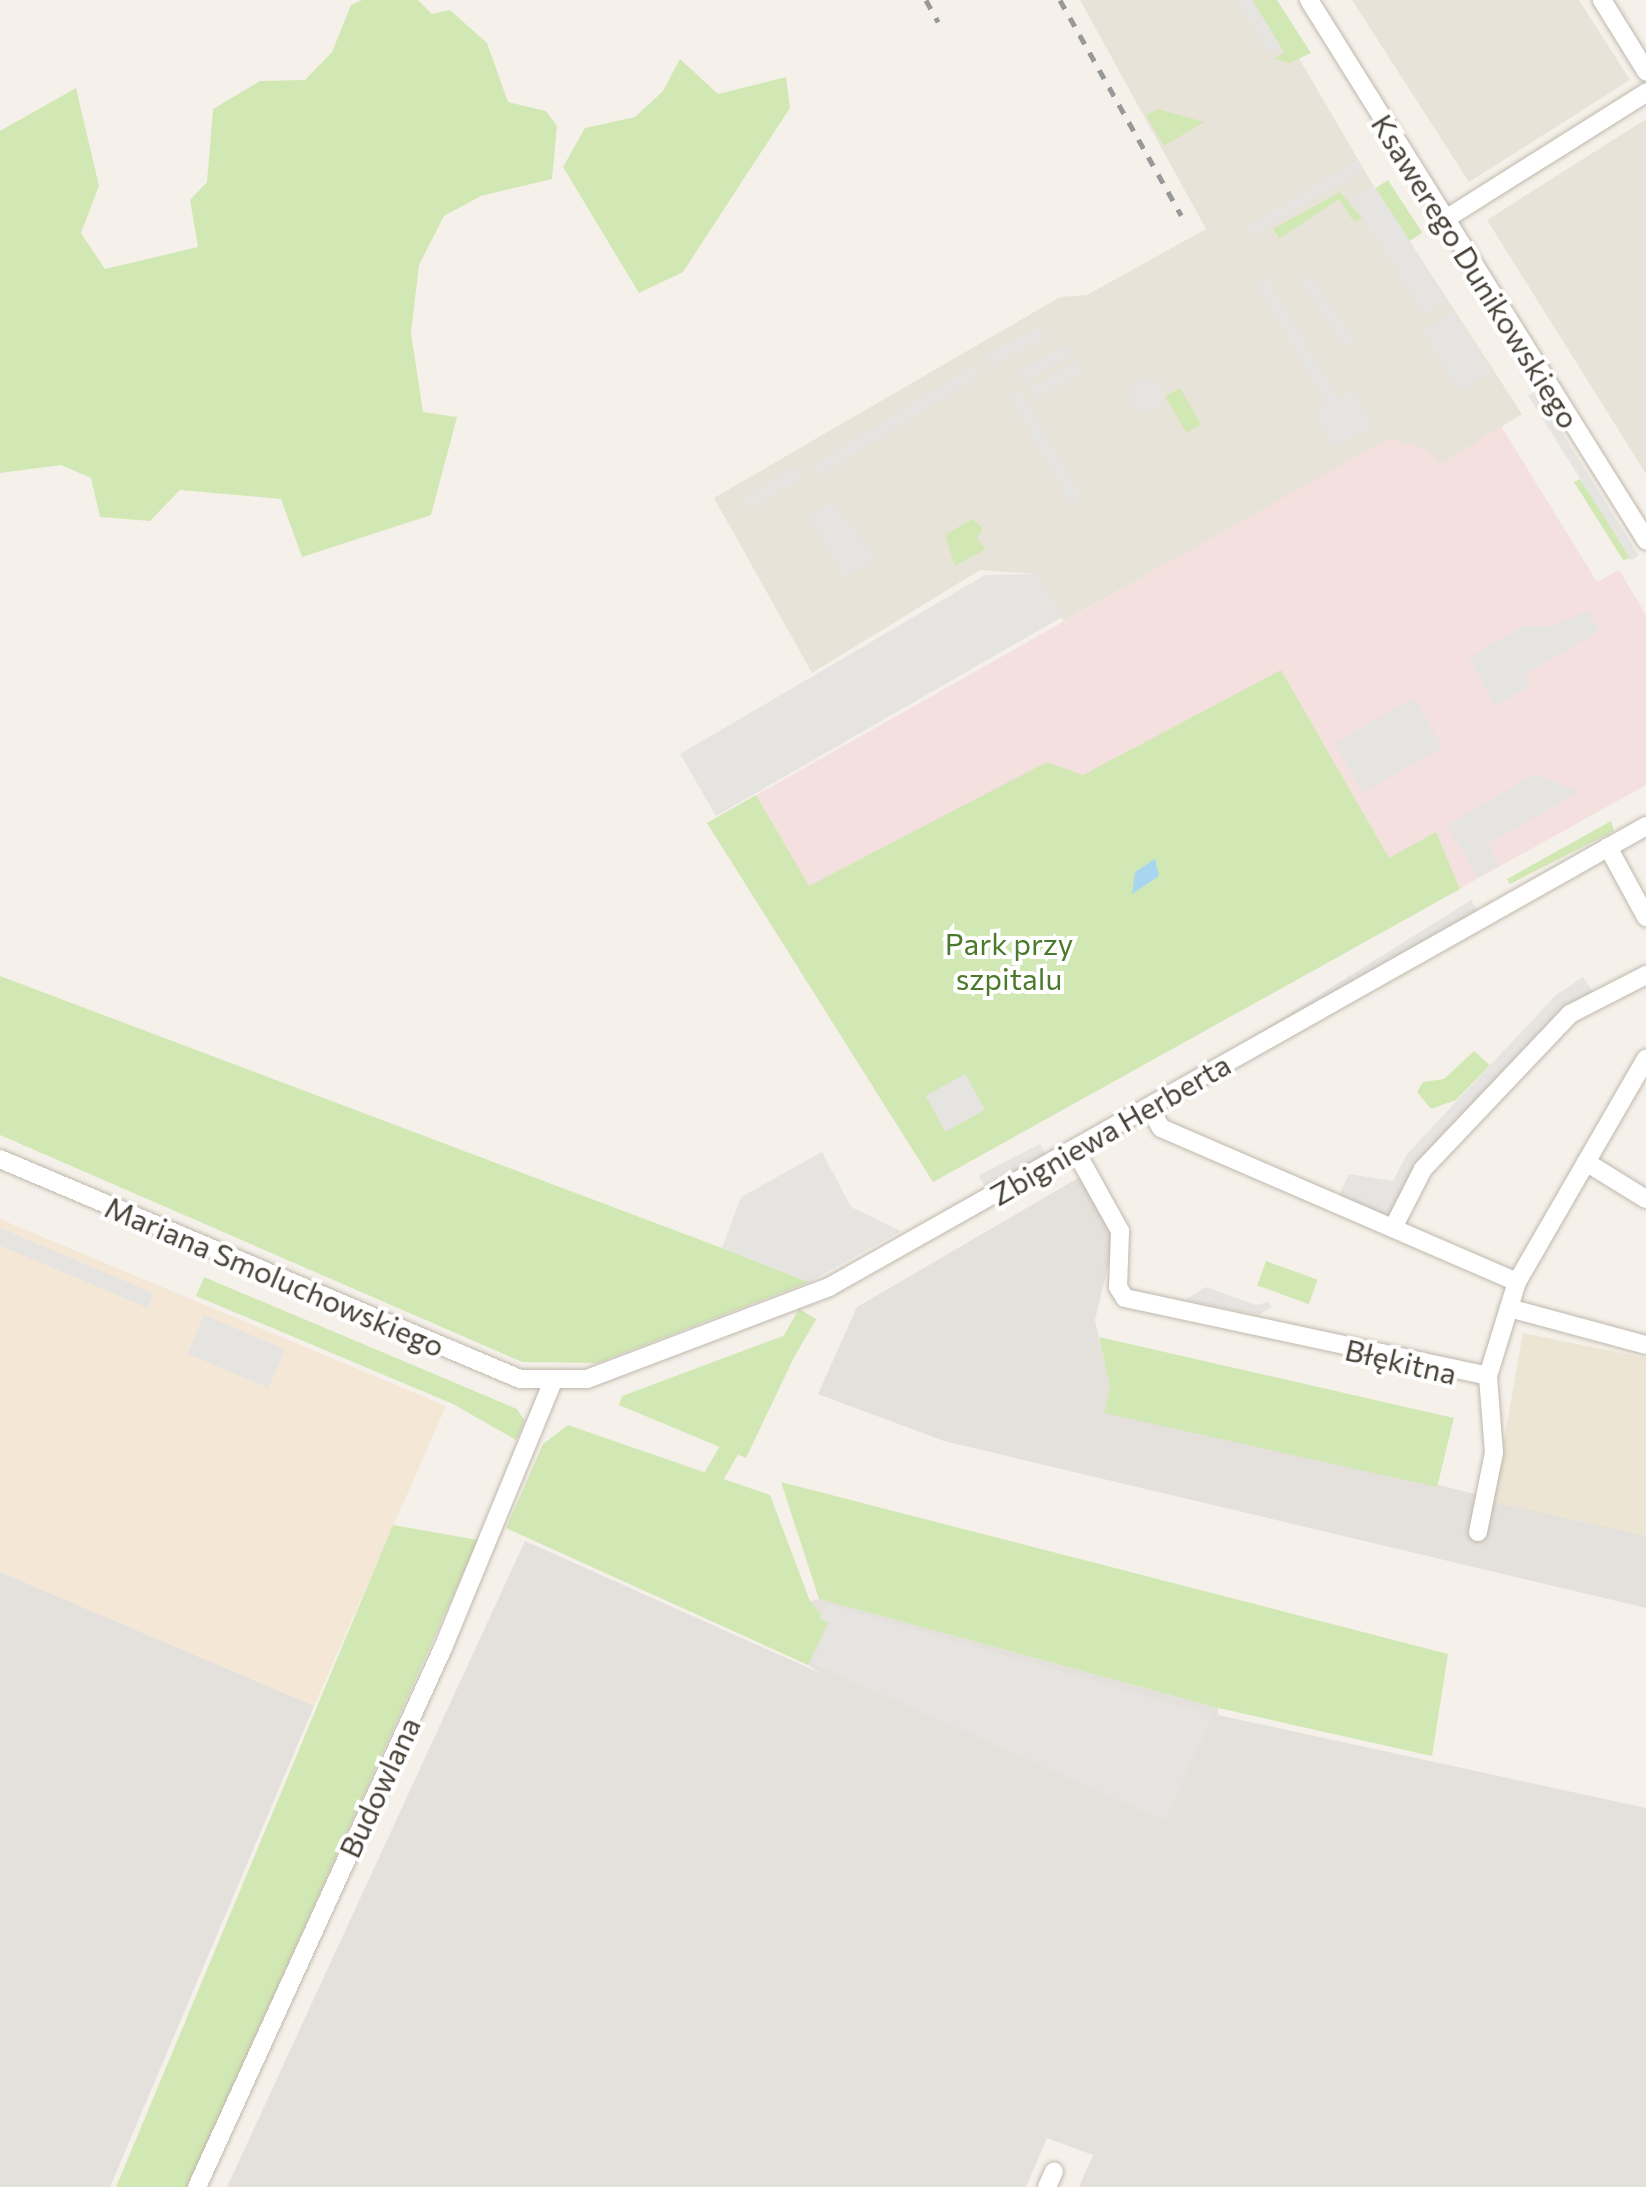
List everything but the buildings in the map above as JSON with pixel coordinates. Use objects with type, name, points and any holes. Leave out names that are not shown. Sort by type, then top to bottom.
[{"type":"street","name":"Ksawerego Dunikowskiego","points":[[1309,0],[1646,540]]},
{"type":"street","points":[[1602,0],[1646,71]]},
{"type":"street","points":[[1444,220],[1646,93]]},
{"type":"street","name":"Zbigniewa Herberta","points":[[552,1384],[587,1379],[829,1287],[1646,826]]},
{"type":"street","points":[[1608,847],[1646,917]]},
{"type":"street","points":[[1393,1228],[1423,1169],[1570,1014],[1646,975]]},
{"type":"street","name":"Błękitna","points":[[1075,1150],[1120,1231],[1118,1287],[1125,1298],[1488,1376],[1517,1282],[1646,1059]]},
{"type":"street","points":[[1149,1107],[1161,1128],[1517,1282]]},
{"type":"street","name":"Mariana Smoluchowskiego","points":[[0,1159],[520,1379],[552,1384]]},
{"type":"street","points":[[1586,1162],[1646,1199]]},
{"type":"street","points":[[1509,1308],[1646,1345]]},
{"type":"street","points":[[1478,1532],[1494,1453],[1488,1376]]},
{"type":"street","name":"Budowlana","points":[[197,2187],[443,1648],[552,1384]]},
{"type":"shaded area","points":[[1080,0],[1265,0],[1373,185],[1522,414],[1440,465],[1389,439],[1064,621],[1036,574],[980,570],[812,673],[714,498],[1060,297],[1087,295],[1206,229]]},
{"type":"shaded area","points":[[1236,0],[1252,0],[1280,45],[1268,53]]},
{"type":"shaded area","points":[[1352,0],[1579,0],[1630,80],[1469,182]]},
{"type":"shaded area","points":[[1646,119],[1646,474],[1487,220]]},
{"type":"shaded area","points":[[1357,160],[1363,170],[1253,237],[1246,226]]},
{"type":"shaded area","points":[[1373,185],[1448,300],[1425,315],[1350,200]]},
{"type":"shaded area","points":[[1309,275],[1354,340],[1345,346],[1300,281]]},
{"type":"shaded area","points":[[1267,276],[1338,398],[1353,390],[1373,426],[1335,448],[1314,413],[1327,405],[1256,283]]},
{"type":"shaded area","points":[[1453,311],[1491,372],[1460,392],[1422,331]]},
{"type":"shaded area","points":[[1039,327],[1045,339],[991,366],[985,355]]},
{"type":"shaded area","points":[[1067,344],[1073,355],[1024,383],[1018,371]]},
{"type":"shaded area","points":[[1078,361],[1084,372],[1035,400],[1029,388]]},
{"type":"shaded area","points":[[973,365],[980,376],[820,476],[813,465]]},
{"type":"shaded area","points":[[1147,378],[1159,383],[1164,395],[1159,407],[1147,412],[1135,407],[1130,395],[1135,383]]},
{"type":"shaded area","points":[[1020,390],[1082,498],[1071,505],[1009,396]]},
{"type":"shaded area","points":[[1536,391],[1639,556],[1631,560],[1528,396]]},
{"type":"shaded area","points":[[1501,426],[1597,582],[1619,570],[1646,615],[1646,785],[933,1182],[707,823],[1389,438],[1428,450],[1440,465]]},
{"type":"shaded area","points":[[796,467],[803,479],[750,510],[743,497]]},
{"type":"shaded area","points":[[831,502],[878,558],[844,578],[808,515]]},
{"type":"shaded area","points":[[1036,574],[1062,617],[716,816],[680,754],[985,575]]},
{"type":"shaded area","points":[[1588,611],[1600,631],[1526,674],[1530,686],[1495,706],[1469,658],[1524,626],[1550,626]]},
{"type":"shaded area","points":[[1415,698],[1443,748],[1362,792],[1335,743]]},
{"type":"shaded area","points":[[1535,774],[1579,792],[1488,844],[1499,864],[1478,878],[1447,825]]},
{"type":"shaded area","points":[[1471,900],[1479,913],[1230,1068],[1223,1055]]},
{"type":"shaded area","points":[[1583,977],[1597,997],[1423,1169],[1393,1228],[1335,1203],[1349,1174],[1393,1181],[1407,1154],[1556,995]]},
{"type":"shaded area","points":[[965,1074],[985,1110],[946,1132],[926,1096]]},
{"type":"shaded area","points":[[1040,1144],[1046,1156],[984,1187],[979,1175]]},
{"type":"shaded area","points":[[822,1152],[851,1207],[901,1231],[809,1282],[722,1248],[741,1197]]},
{"type":"shaded area","points":[[1083,1175],[1116,1233],[1095,1320],[1110,1388],[1377,1470],[1646,1536],[1646,1608],[944,1441],[818,1394],[857,1307]]},
{"type":"shaded area","points":[[0,1219],[446,1406],[314,1706],[0,1572]]},
{"type":"shaded area","points":[[0,1228],[154,1293],[147,1308],[0,1245]]},
{"type":"shaded area","points":[[1206,1287],[1256,1305],[1268,1302],[1272,1307],[1259,1315],[1185,1300]]},
{"type":"shaded area","points":[[204,1315],[285,1349],[269,1388],[188,1354]]},
{"type":"shaded area","points":[[1523,1333],[1646,1358],[1646,1536],[1493,1502]]},
{"type":"shaded area","points":[[525,1541],[820,1673],[808,1665],[827,1623],[810,1601],[819,1599],[1218,1708],[1218,1715],[1646,1808],[1646,2187],[1079,2187],[1093,2155],[1047,2138],[1026,2187],[227,2187]]},
{"type":"shaded area","points":[[0,1572],[314,1706],[110,2187],[0,2187]]},
{"type":"shaded area","points":[[827,1604],[1213,1715],[1165,1821],[811,1663],[830,1623],[819,1618]]},
{"type":"green space","points":[[362,0],[418,0],[432,14],[450,10],[487,43],[508,102],[546,111],[557,126],[552,179],[481,196],[444,216],[419,265],[411,333],[423,412],[457,417],[431,515],[302,557],[281,499],[180,490],[150,521],[100,517],[91,478],[61,465],[0,473],[0,131],[76,88],[99,186],[81,233],[105,269],[198,247],[190,200],[207,182],[213,109],[260,81],[305,80],[332,52],[351,5]]},
{"type":"green space","points":[[1252,0],[1277,0],[1311,53],[1289,63],[1275,59],[1284,52]]},
{"type":"green space","points":[[680,59],[718,94],[786,77],[790,108],[683,272],[639,293],[563,167],[585,128],[635,117],[663,91]]},
{"type":"green space","points":[[1158,109],[1204,122],[1164,146],[1146,115]]},
{"type":"green space","points":[[1388,180],[1422,233],[1410,241],[1375,188]]},
{"type":"green space","points":[[1340,192],[1362,218],[1354,222],[1339,199],[1279,239],[1273,229]]},
{"type":"green space","points":[[1180,388],[1201,424],[1186,433],[1165,396]]},
{"type":"green space","points":[[1580,479],[1631,558],[1623,560],[1574,482]]},
{"type":"green space","points":[[972,519],[983,528],[977,539],[986,549],[955,566],[945,535]]},
{"type":"green space","name":"Park przy szpitalu","points":[[1281,670],[1389,858],[1436,832],[1460,889],[933,1182],[707,823],[756,795],[809,886],[1047,762],[1083,775]]},
{"type":"green space","points":[[1611,821],[1614,831],[1510,884],[1507,879]]},
{"type":"green space","points":[[0,976],[809,1282],[597,1363],[522,1362],[0,1135]]},
{"type":"green space","points":[[1474,1051],[1490,1065],[1456,1100],[1431,1109],[1417,1092],[1423,1082],[1444,1079]]},
{"type":"green space","points":[[1266,1261],[1318,1280],[1309,1304],[1257,1285]]},
{"type":"green space","points":[[204,1277],[517,1409],[525,1421],[516,1440],[453,1404],[196,1296]]},
{"type":"green space","points":[[799,1309],[816,1319],[719,1488],[702,1478]]},
{"type":"green space","points":[[799,1330],[807,1330],[746,1458],[619,1405],[622,1396]]},
{"type":"green space","points":[[1099,1337],[1454,1418],[1437,1487],[1104,1413],[1110,1388]]},
{"type":"green space","points":[[568,1425],[770,1495],[810,1601],[828,1623],[808,1665],[506,1528],[543,1444]]},
{"type":"green space","points":[[781,1482],[1448,1654],[1432,1756],[1218,1708],[819,1599]]},
{"type":"green space","points":[[393,1525],[478,1540],[188,2187],[116,2187]]},
{"type":"water","points":[[1155,859],[1159,876],[1132,894],[1135,872]]},
{"type":"railway","points":[[926,0],[938,22]]},
{"type":"railway","points":[[1060,0],[1181,215]]}]
